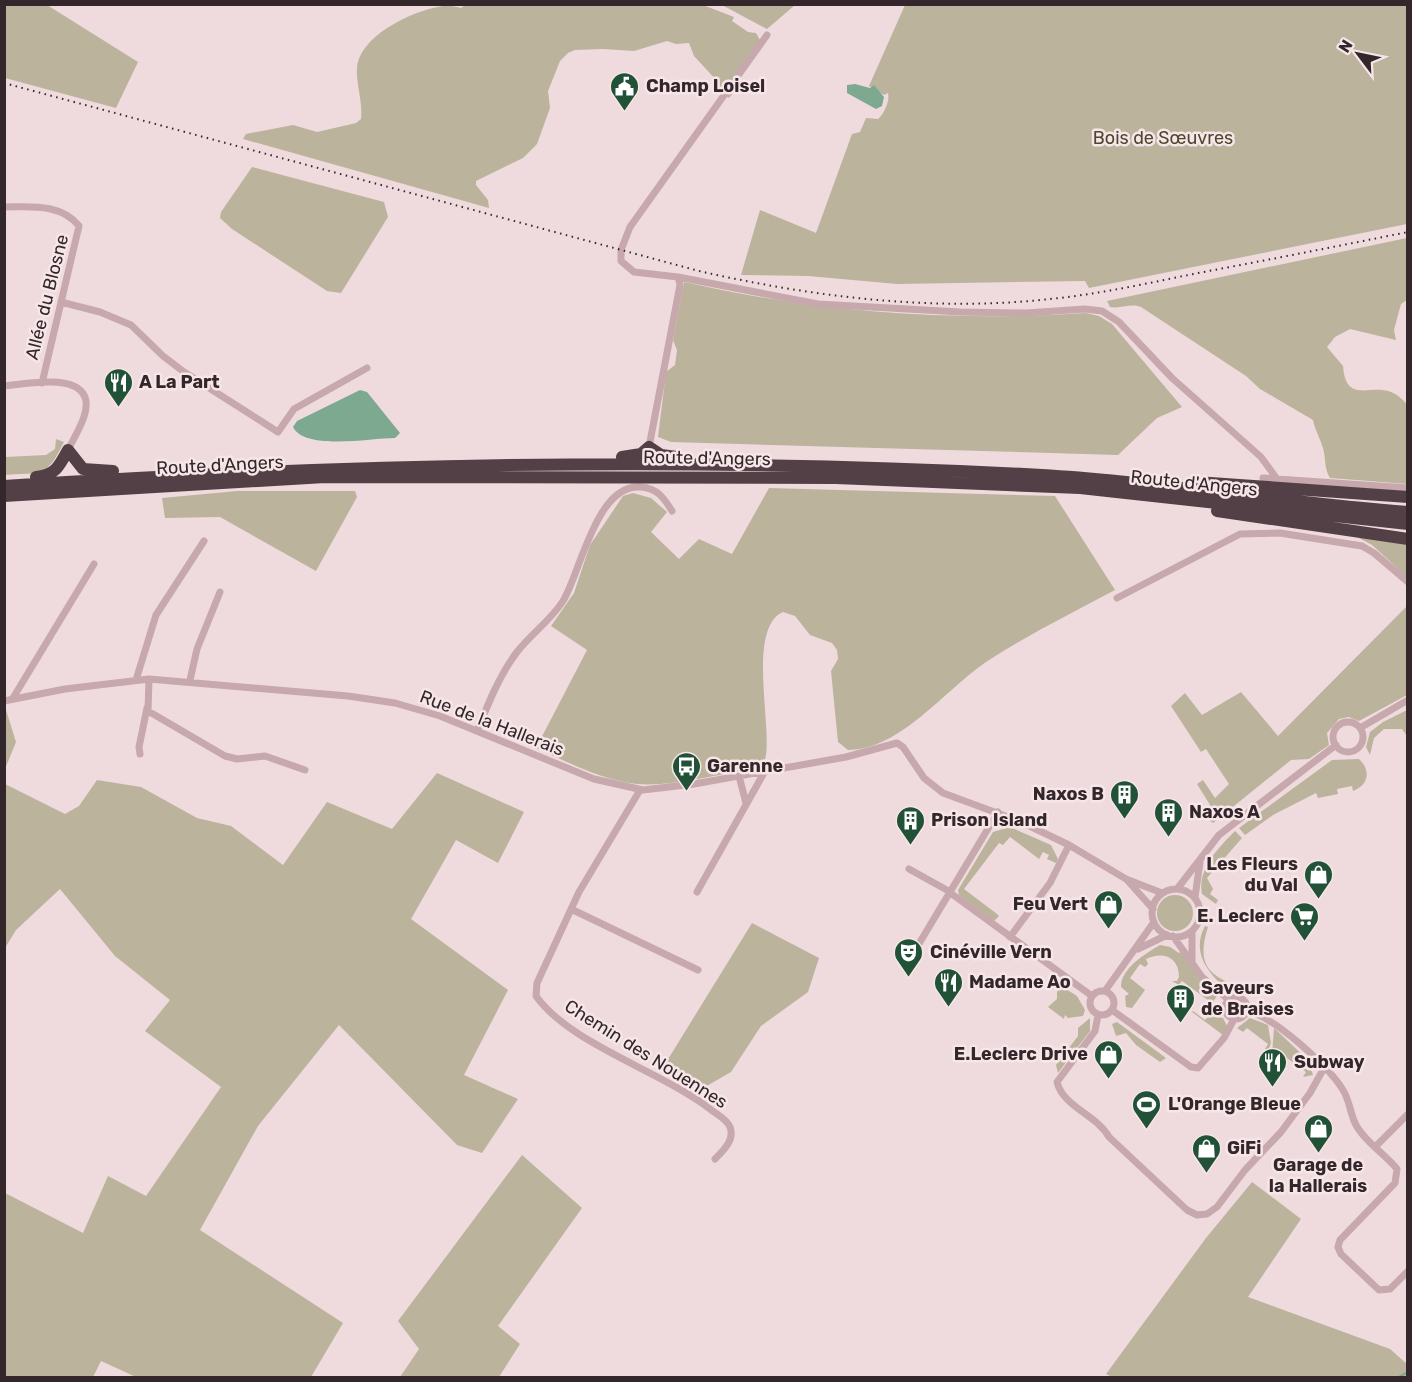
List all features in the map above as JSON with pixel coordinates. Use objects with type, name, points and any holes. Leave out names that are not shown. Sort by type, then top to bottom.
[{"type":"highway","points":[[559,463],[569,458],[632,456],[641,454],[649,447],[661,454],[707,463]]},
{"type":"highway","points":[[4,480],[52,474],[58,470],[68,450],[83,469],[162,470],[183,474]]},
{"type":"highway","name":"Route d'Angers","points":[[4,486],[183,474],[559,463],[707,463],[883,468],[1105,480],[1407,512]]},
{"type":"highway","name":"Route d'Angers","points":[[4,496],[325,477],[606,475],[836,478],[1033,485],[1407,524]]},
{"type":"highway","points":[[1105,480],[1118,475],[1407,497]]},
{"type":"highway","points":[[1172,498],[1217,511],[1407,539]]},
{"type":"street","points":[[767,35],[630,227],[621,250],[621,263],[634,272],[678,278],[752,294],[829,305],[960,312],[1026,313],[1085,309],[1102,311],[1119,322],[1172,378],[1262,457],[1277,479]]},
{"type":"street","name":"Allée du Blosne","points":[[4,207],[40,207],[58,211],[79,226],[42,382]]},
{"type":"street","points":[[649,447],[679,299],[678,278]]},
{"type":"street","points":[[61,302],[100,312],[131,325],[163,356],[184,372],[278,432],[294,409],[367,368]]},
{"type":"street","points":[[4,386],[42,382],[67,383],[76,386],[86,401],[82,421],[68,450]]},
{"type":"street","points":[[1263,478],[1407,488]]},
{"type":"street","points":[[478,729],[510,661],[562,603],[570,588],[585,542],[619,493],[629,487],[656,491],[672,511]]},
{"type":"street","points":[[1117,598],[1240,534],[1263,531],[1362,546],[1374,552],[1407,582]]},
{"type":"street","points":[[136,680],[156,615],[204,541]]},
{"type":"street","points":[[13,698],[94,564]]},
{"type":"street","points":[[190,680],[197,649],[220,592]]},
{"type":"street","points":[[140,754],[139,747],[147,708],[148,679]]},
{"type":"street","name":"Rue de la Hallerais","points":[[4,700],[148,679],[190,680],[377,700],[426,711],[478,729],[594,779],[640,790],[654,790],[739,776],[846,757],[892,744],[901,745],[924,778],[935,788],[998,812]]},
{"type":"street","points":[[1360,728],[1407,700]]},
{"type":"street","points":[[147,708],[184,733],[225,756],[237,759],[265,756],[305,770]]},
{"type":"street","points":[[1350,722],[1360,728],[1363,739],[1357,749],[1346,752],[1336,745],[1334,735],[1340,725],[1350,722]]},
{"type":"street","points":[[914,952],[951,894],[998,812],[1069,845],[1126,879],[1162,893],[1177,889],[1202,856],[1233,823],[1336,745]]},
{"type":"street","points":[[697,892],[765,771]]},
{"type":"street","points":[[739,776],[746,803]]},
{"type":"street","name":"Chemin des Nouennes","points":[[640,790],[571,909],[537,983],[536,996],[560,1021],[696,1098],[726,1121],[730,1128],[729,1142],[715,1159]]},
{"type":"street","points":[[1010,936],[1050,883],[1069,845]]},
{"type":"street","points":[[1133,952],[1170,936],[1192,931],[1197,925],[1200,911],[1195,897],[1195,881],[1202,856]]},
{"type":"street","points":[[909,869],[951,894],[1092,996]]},
{"type":"street","points":[[1126,879],[1153,909]]},
{"type":"street","points":[[1177,889],[1195,897]]},
{"type":"street","points":[[1092,996],[1105,991],[1154,922],[1153,909],[1162,893]]},
{"type":"street","points":[[571,909],[698,970]]},
{"type":"street","points":[[1154,922],[1170,936],[1202,976],[1229,1000],[1242,999],[1246,1011],[1271,1022],[1324,1068],[1344,1092],[1356,1125],[1397,1169],[1398,1177],[1395,1183],[1340,1240],[1338,1247],[1371,1285],[1379,1290],[1390,1288],[1407,1271]]},
{"type":"street","points":[[1192,931],[1192,961]]},
{"type":"street","points":[[1098,1015],[1106,1015],[1112,1010],[1114,999],[1105,991]]},
{"type":"street","points":[[1092,996],[1090,1005],[1098,1015],[1095,1031],[1057,1082],[1059,1092],[1104,1128],[1109,1137],[1186,1210],[1197,1215],[1207,1214],[1217,1207],[1245,1170],[1287,1124],[1310,1093],[1324,1068]]},
{"type":"street","points":[[1229,1000],[1225,1010],[1227,1015],[1234,1019],[1242,1018],[1246,1011]]},
{"type":"street","points":[[1112,1010],[1191,1067],[1198,1068],[1224,1038],[1234,1019]]},
{"type":"street","points":[[1376,1146],[1407,1114]]},
{"type":"green space","points":[[467,4],[703,5],[734,17],[732,21],[748,32],[756,33],[760,40],[744,65],[736,90],[729,98],[722,94],[718,82],[694,56],[689,43],[676,44],[667,41],[634,51],[603,49],[575,50],[568,53],[560,61],[548,91],[550,108],[537,144],[523,158],[476,181],[476,185],[488,200],[489,208],[243,139],[246,134],[293,125],[317,132],[356,123],[361,119],[357,68],[360,56],[368,45],[390,26],[418,13],[443,6],[461,8]]},
{"type":"green space","points":[[4,5],[47,5],[138,62],[116,108],[5,78]]},
{"type":"green space","points":[[722,5],[795,5],[767,29]]},
{"type":"green space","name":"Bois de Sœuvres","points":[[905,5],[1407,5],[1407,224],[1089,288],[1085,281],[897,284],[808,276],[741,275],[760,210],[816,233],[852,134],[860,132],[866,118],[878,119],[886,107],[888,93],[884,95],[869,86]]},
{"type":"green space","points":[[252,167],[384,202],[388,217],[341,293],[327,291],[232,229],[220,218],[221,212]]},
{"type":"green space","points":[[1407,238],[1407,300],[1401,304],[1394,330],[1396,340],[1350,329],[1335,337],[1327,347],[1343,366],[1345,378],[1354,389],[1391,392],[1407,404],[1407,484],[1330,478],[1313,420],[1260,389],[1246,376],[1141,307],[1110,307],[1107,301]]},
{"type":"green space","points":[[684,282],[784,301],[884,312],[984,316],[1086,313],[1099,316],[1112,324],[1182,407],[1157,418],[1118,455],[671,442],[658,437],[666,372],[675,365],[677,350],[673,340]]},
{"type":"green space","points":[[56,439],[64,442],[53,462],[42,471],[5,475],[5,457],[46,455],[55,449]]},
{"type":"green space","points":[[769,488],[1055,496],[1115,590],[1050,624],[986,662],[904,729],[886,740],[867,747],[848,750],[838,742],[831,671],[838,659],[837,650],[832,643],[810,635],[795,616],[783,612],[771,623],[765,642],[763,665],[767,739],[766,757],[761,767],[682,782],[637,784],[598,775],[536,748],[587,650],[551,626],[574,593],[590,545],[623,496],[633,493],[651,498],[667,512],[651,532],[679,559],[699,539],[732,554]]},
{"type":"green space","points":[[237,491],[355,491],[357,497],[316,571],[220,517],[165,518],[162,498]]},
{"type":"green space","points":[[1359,536],[1407,542],[1407,577],[1372,545]]},
{"type":"green space","points":[[1407,606],[1407,695],[1359,721],[1349,717],[1339,719],[1327,733],[1329,745],[1309,759],[1291,760],[1213,823],[1208,819],[1215,813],[1197,784],[1203,780],[1215,798],[1229,784],[1206,749],[1201,752],[1171,706],[1185,693],[1202,715],[1241,692],[1278,736]]},
{"type":"green space","points":[[6,710],[16,742],[5,769],[4,711]]},
{"type":"green space","points":[[1407,710],[1407,736],[1402,729],[1384,729],[1374,738],[1370,755],[1366,747],[1370,732],[1383,722]]},
{"type":"green space","points":[[1359,759],[1367,772],[1365,781],[1353,791],[1352,786],[1337,789],[1338,794],[1318,798],[1316,793],[1273,815],[1245,835],[1239,828],[1332,760]]},
{"type":"green space","points":[[437,773],[524,812],[498,863],[456,840],[411,919],[508,990],[464,1075],[518,1099],[482,1153],[457,1145],[339,1025],[258,1126],[200,1230],[343,1323],[311,1377],[136,1377],[101,1361],[93,1377],[5,1377],[5,1193],[83,1233],[108,1176],[146,1196],[221,1087],[145,1031],[170,1000],[115,956],[60,889],[16,930],[5,948],[5,784],[65,814],[79,806],[97,780],[141,787],[197,818],[231,826],[283,865],[327,802],[392,829]]},
{"type":"green space","points":[[1010,827],[1051,845],[1058,859],[1056,863],[1047,859],[1049,855],[1043,852],[1039,859],[1010,837],[1003,845],[999,843],[964,889],[999,916],[994,921],[959,895],[958,890],[993,832]]},
{"type":"green space","points":[[1235,831],[1242,838],[1207,878],[1213,889],[1210,894],[1218,900],[1216,904],[1202,894],[1203,876],[1211,859]]},
{"type":"green space","points":[[1175,895],[1188,900],[1193,913],[1188,926],[1175,931],[1162,926],[1157,913],[1162,900]]},
{"type":"green space","points":[[752,923],[819,958],[808,992],[761,1026],[731,1072],[698,1091],[662,1069]]},
{"type":"green space","points":[[1205,926],[1208,927],[1204,946],[1206,964],[1214,974],[1231,986],[1223,986],[1211,973],[1202,959],[1200,943]]},
{"type":"green space","points":[[1160,945],[1170,947],[1179,953],[1182,951],[1198,977],[1217,996],[1212,1003],[1182,981],[1179,985],[1172,981],[1177,981],[1179,977],[1176,964],[1168,957],[1158,955],[1146,959],[1148,964],[1145,967],[1140,964],[1130,978],[1145,990],[1132,1008],[1126,1007],[1125,996],[1129,994],[1121,987],[1125,974],[1135,962]]},
{"type":"green space","points":[[1061,986],[1077,996],[1085,1010],[1083,1016],[1068,1018],[1065,1015],[1064,1019],[1048,1007],[1057,999],[1057,992]]},
{"type":"green space","points":[[1192,1012],[1205,1020],[1209,1016],[1223,1018],[1227,1026],[1223,1035]]},
{"type":"green space","points":[[1090,1018],[1090,1031],[1058,1073],[1056,1065],[1078,1036],[1078,1028]]},
{"type":"green space","points":[[1250,1018],[1268,1025],[1271,1043],[1268,1051],[1265,1049],[1268,1044],[1247,1028],[1243,1032],[1237,1028]]},
{"type":"green space","points":[[1117,1022],[1166,1058],[1160,1062],[1136,1045],[1126,1033],[1116,1036],[1112,1024]]},
{"type":"green space","points":[[1274,1028],[1308,1060],[1313,1075],[1303,1077],[1306,1072],[1276,1050],[1272,1054]]},
{"type":"green space","points":[[522,1155],[582,1208],[498,1326],[520,1344],[499,1377],[400,1377],[419,1349],[398,1321]]},
{"type":"green space","points":[[1252,1182],[1301,1219],[1248,1297],[1390,1349],[1407,1364],[1407,1377],[1114,1378],[1106,1374],[1206,1238]]},
{"type":"shaded area","points":[[855,84],[870,88],[874,85],[884,97],[882,106],[876,109],[847,93],[847,85]]},
{"type":"shaded area","points":[[360,390],[367,392],[400,433],[395,438],[324,441],[311,439],[300,434],[293,427],[297,421]]},
{"type":"waterway","points":[[1397,1378],[1408,1372]]},
{"type":"railway","points":[[4,83],[699,271],[786,288],[874,300],[962,304],[1006,303],[1069,297],[1408,232]]},
{"type":"place","name":"Champ Loisel","points":[[625,112]]},
{"type":"place","name":"A La Part","points":[[118,408]]},
{"type":"place","name":"Garenne","points":[[686,792]]},
{"type":"place","name":"Naxos B","points":[[1125,820]]},
{"type":"place","name":"Naxos A","points":[[1168,838]]},
{"type":"place","name":"Prison Island","points":[[910,846]]},
{"type":"place","name":"Les Fleurs du Val","points":[[1319,900]]},
{"type":"place","name":"Feu Vert","points":[[1109,930]]},
{"type":"place","name":"E. Leclerc","points":[[1305,942]]},
{"type":"place","name":"Cinéville Vern","points":[[909,978]]},
{"type":"place","name":"Madame Ao","points":[[948,1008]]},
{"type":"place","name":"Saveurs de Braises","points":[[1180,1024]]},
{"type":"place","name":"E.Leclerc Drive","points":[[1109,1080]]},
{"type":"place","name":"Subway","points":[[1273,1088]]},
{"type":"place","name":"L'Orange Bleue","points":[[1147,1130]]},
{"type":"place","name":"Garage de la Hallerais","points":[[1318,1154]]},
{"type":"place","name":"GiFi","points":[[1206,1174]]}]
